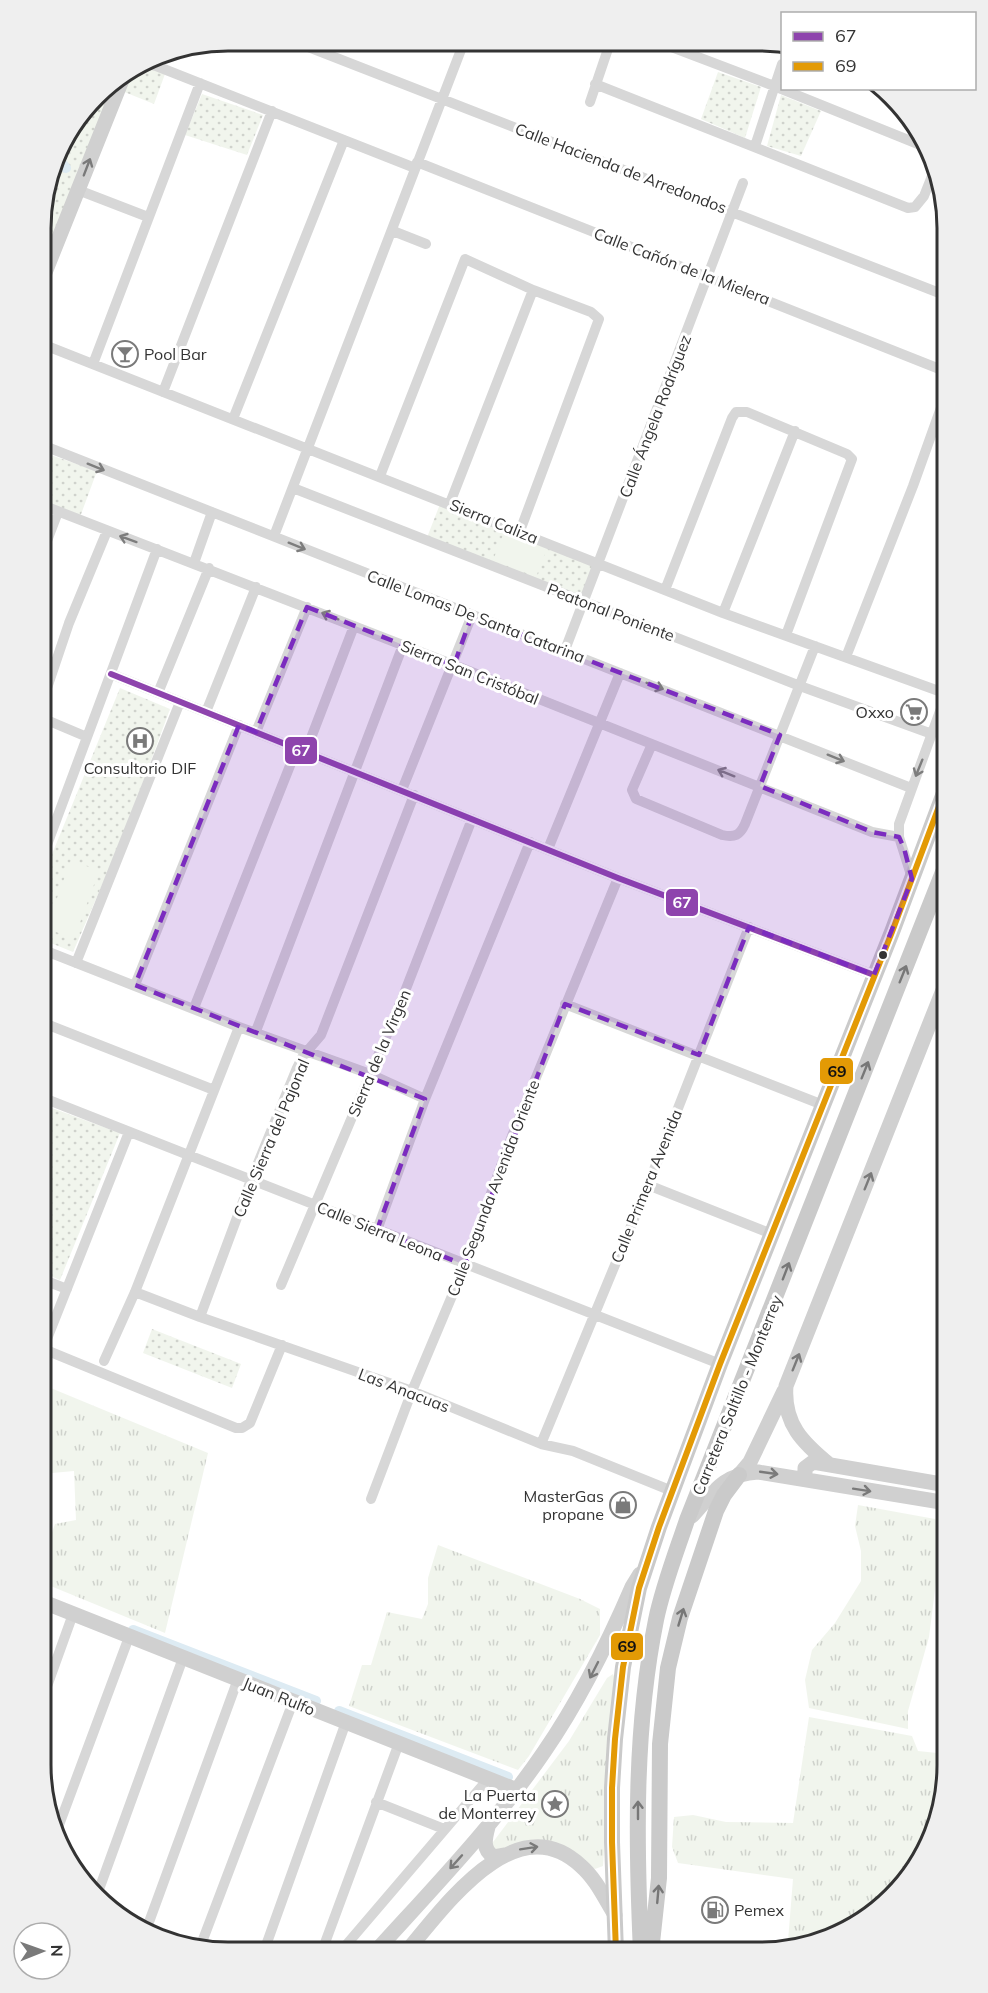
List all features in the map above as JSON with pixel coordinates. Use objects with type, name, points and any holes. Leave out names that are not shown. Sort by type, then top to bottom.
[{"type":"main road","name":"Carretera Saltillo - Monterrey","points":[[617,1942],[612,1788],[616,1728],[627,1642],[636,1598],[672,1491],[720,1364],[937,812]]},
{"type":"main road","name":"Carretera Saltillo - Monterrey","points":[[641,1942],[639,1753],[656,1620],[687,1520],[937,887]]},
{"type":"main road","points":[[660,1744],[668,1668],[680,1618],[719,1503],[739,1475]]},
{"type":"main road","points":[[652,1942],[659,1878],[660,1666],[656,1620]]},
{"type":"street","name":"Calle Hacienda de Arredondos","points":[[318,51],[937,292]]},
{"type":"street","points":[[274,536],[461,51]]},
{"type":"street","points":[[590,102],[607,51]]},
{"type":"street","points":[[682,51],[781,89]]},
{"type":"street","name":"Calle Cañón de la Mielera","points":[[156,66],[344,140],[708,276],[937,368]]},
{"type":"street","points":[[755,146],[781,69]]},
{"type":"street","points":[[93,364],[200,83]]},
{"type":"street","points":[[595,84],[903,206],[915,207],[924,196],[930,180]]},
{"type":"street","points":[[784,90],[915,143]]},
{"type":"street","points":[[51,258],[117,91]]},
{"type":"street","points":[[163,392],[272,111]]},
{"type":"street","points":[[233,419],[344,140]]},
{"type":"street","name":"Calle Ángela Rodríguez","points":[[565,650],[743,183]]},
{"type":"street","points":[[78,190],[148,217]]},
{"type":"street","points":[[393,231],[426,244]]},
{"type":"street","points":[[380,476],[465,259],[534,290],[591,312],[599,319],[520,531]]},
{"type":"street","points":[[450,503],[534,290]]},
{"type":"street","name":"Sierra Caliza","points":[[51,348],[450,503],[723,613],[937,689]]},
{"type":"street","points":[[665,590],[732,418],[736,412],[747,412],[847,454],[852,459],[786,635]]},
{"type":"street","points":[[846,657],[937,419]]},
{"type":"street","points":[[723,613],[795,431]]},
{"type":"street","name":"Calle Lomas De Santa Catarina","points":[[51,449],[911,788]]},
{"type":"street","name":"Peatonal Poniente","points":[[293,488],[800,686],[932,734]]},
{"type":"street","name":"Sierra San Cristóbal","points":[[51,509],[194,562],[872,832],[899,837]]},
{"type":"street","points":[[51,530],[58,512]]},
{"type":"street","points":[[194,562],[212,512]]},
{"type":"street","points":[[51,676],[69,623],[107,531]]},
{"type":"street","points":[[51,834],[157,549]]},
{"type":"street","points":[[158,693],[208,568]]},
{"type":"street","points":[[206,712],[256,587]]},
{"type":"street","points":[[256,732],[307,607]]},
{"type":"street","points":[[402,790],[454,665],[472,615]]},
{"type":"street","points":[[194,1008],[354,626]]},
{"type":"street","points":[[256,1031],[403,645]]},
{"type":"street","points":[[652,744],[633,787],[633,797],[696,826],[735,837],[742,830],[815,646]]},
{"type":"street","points":[[548,849],[620,673]]},
{"type":"street","points":[[111,674],[618,878],[874,975]]},
{"type":"street","points":[[76,963],[180,702]]},
{"type":"street","points":[[912,879],[899,837],[899,824],[937,720]]},
{"type":"street","points":[[51,722],[87,737]]},
{"type":"street","points":[[135,985],[239,725]]},
{"type":"street","name":"Calle Sierra del Pajonal","points":[[200,1317],[251,1180],[297,1068],[307,1051],[321,1035],[414,795]]},
{"type":"street","name":"Sierra de la Virgen","points":[[280,1285],[402,999],[472,819]]},
{"type":"street","points":[[377,1230],[425,1099],[530,842]]},
{"type":"street","name":"Calle Segunda Avenida Oriente","points":[[371,1499],[412,1391],[465,1265],[512,1136],[618,878]]},
{"type":"street","name":"Calle Primera Avenida","points":[[541,1444],[648,1185],[749,927]]},
{"type":"street","points":[[51,953],[239,1027],[256,1031],[370,1074],[425,1099]]},
{"type":"street","points":[[565,1004],[699,1055],[823,1106]]},
{"type":"street","points":[[739,1475],[750,1462],[786,1386],[937,1005]]},
{"type":"street","points":[[51,1026],[214,1090]]},
{"type":"street","points":[[104,1361],[135,1292],[239,1027]]},
{"type":"street","name":"Calle Sierra Leona","points":[[51,1101],[720,1364]]},
{"type":"street","points":[[51,1327],[129,1132]]},
{"type":"street","points":[[648,1185],[772,1234]]},
{"type":"street","points":[[51,1283],[67,1289]]},
{"type":"street","name":"Las Anacuas","points":[[135,1292],[412,1391],[541,1444],[573,1451],[672,1491]]},
{"type":"street","points":[[51,1352],[230,1427],[242,1428],[250,1423],[282,1345]]},
{"type":"street","points":[[786,1386],[785,1400],[791,1422],[802,1440],[830,1466]]},
{"type":"street","points":[[805,1479],[804,1472],[808,1464],[813,1462],[937,1483]]},
{"type":"street","points":[[687,1520],[713,1490],[729,1479],[739,1475],[764,1472],[937,1501]]},
{"type":"street","points":[[384,1942],[488,1827],[549,1745],[593,1673],[632,1587],[648,1562]]},
{"type":"street","name":"Juan Rulfo","points":[[51,1605],[516,1790]]},
{"type":"street","points":[[51,1673],[73,1614]]},
{"type":"street","points":[[60,1822],[129,1637]]},
{"type":"street","points":[[100,1887],[183,1658]]},
{"type":"street","points":[[149,1924],[238,1679]]},
{"type":"street","points":[[203,1940],[293,1702]]},
{"type":"street","points":[[267,1942],[346,1722]]},
{"type":"street","points":[[325,1942],[399,1743]]},
{"type":"street","points":[[349,1942],[488,1779]]},
{"type":"street","points":[[376,1802],[444,1829]]},
{"type":"street","points":[[488,1827],[484,1844],[488,1853],[494,1857],[533,1846],[542,1846],[562,1852],[588,1873],[615,1915]]},
{"type":"street","points":[[415,1942],[468,1881],[505,1855]]},
{"type":"highlighted area","points":[[307,607],[454,665],[472,615],[780,735],[760,786],[872,832],[899,837],[912,879],[874,975],[749,927],[699,1055],[565,1004],[465,1265],[377,1230],[425,1099],[135,985],[239,725],[256,732]]},
{"type":"green space","points":[[151,69],[165,74],[154,104],[122,91],[124,85]]},
{"type":"green space","points":[[718,72],[761,87],[745,138],[701,119]]},
{"type":"green space","points":[[120,89],[51,275],[51,217],[57,182],[64,160],[95,111]]},
{"type":"green space","points":[[202,94],[263,115],[247,155],[185,135]]},
{"type":"green space","points":[[781,95],[821,111],[801,156],[767,146]]},
{"type":"green space","points":[[51,455],[97,471],[80,517],[51,506]]},
{"type":"green space","points":[[442,499],[602,562],[586,603],[426,540]]},
{"type":"green space","points":[[507,525],[550,541],[536,577],[493,560]]},
{"type":"green space","points":[[120,688],[170,709],[122,839],[73,952],[51,943],[51,857]]},
{"type":"green space","points":[[71,860],[99,871],[74,939],[51,930],[51,914]]},
{"type":"green space","points":[[51,1108],[120,1133],[60,1280],[51,1276]]},
{"type":"green space","points":[[152,1329],[241,1364],[232,1388],[143,1353]]},
{"type":"green space","points":[[51,1388],[208,1453],[165,1633],[51,1586],[51,1535],[55,1524],[76,1520],[74,1471],[51,1473]]},
{"type":"green space","points":[[858,1505],[935,1519],[937,1524],[937,1574],[929,1637],[908,1711],[908,1729],[809,1708],[805,1680],[812,1650],[835,1623],[861,1581],[861,1551],[855,1526]]},
{"type":"green space","points":[[438,1545],[580,1599],[600,1609],[600,1635],[529,1756],[518,1770],[349,1706],[362,1665],[371,1665],[387,1612],[422,1619],[428,1604],[428,1578]]},
{"type":"green space","points":[[613,1674],[616,1681],[603,1866],[595,1869],[560,1848],[497,1856],[490,1846],[569,1741],[607,1678]]},
{"type":"green space","points":[[809,1717],[912,1736],[918,1751],[937,1753],[937,1776],[931,1811],[924,1833],[900,1873],[877,1898],[858,1912],[817,1933],[788,1940],[793,1879],[678,1863],[672,1847],[674,1817],[693,1815],[726,1822],[793,1823]]},
{"type":"waterway","points":[[63,164],[66,168]]},
{"type":"waterway","points":[[133,1630],[316,1701]]},
{"type":"waterway","points":[[339,1711],[508,1777]]},
{"type":"transit line","name":"67","points":[[111,674],[618,878],[874,975]]},
{"type":"transit line","name":"69","points":[[616,1942],[612,1842],[615,1739],[623,1667],[639,1588],[659,1527],[720,1364],[892,932],[937,812]]},
{"type":"place","name":"Pool Bar","points":[[125,354]]},
{"type":"place","name":"Oxxo","points":[[914,712]]},
{"type":"place","name":"Consultorio DIF","points":[[140,741]]},
{"type":"place","name":"MasterGas propane","points":[[623,1505]]},
{"type":"place","name":"La Puerta de Monterrey","points":[[555,1804]]},
{"type":"place","name":"Pemex","points":[[715,1910]]}]
